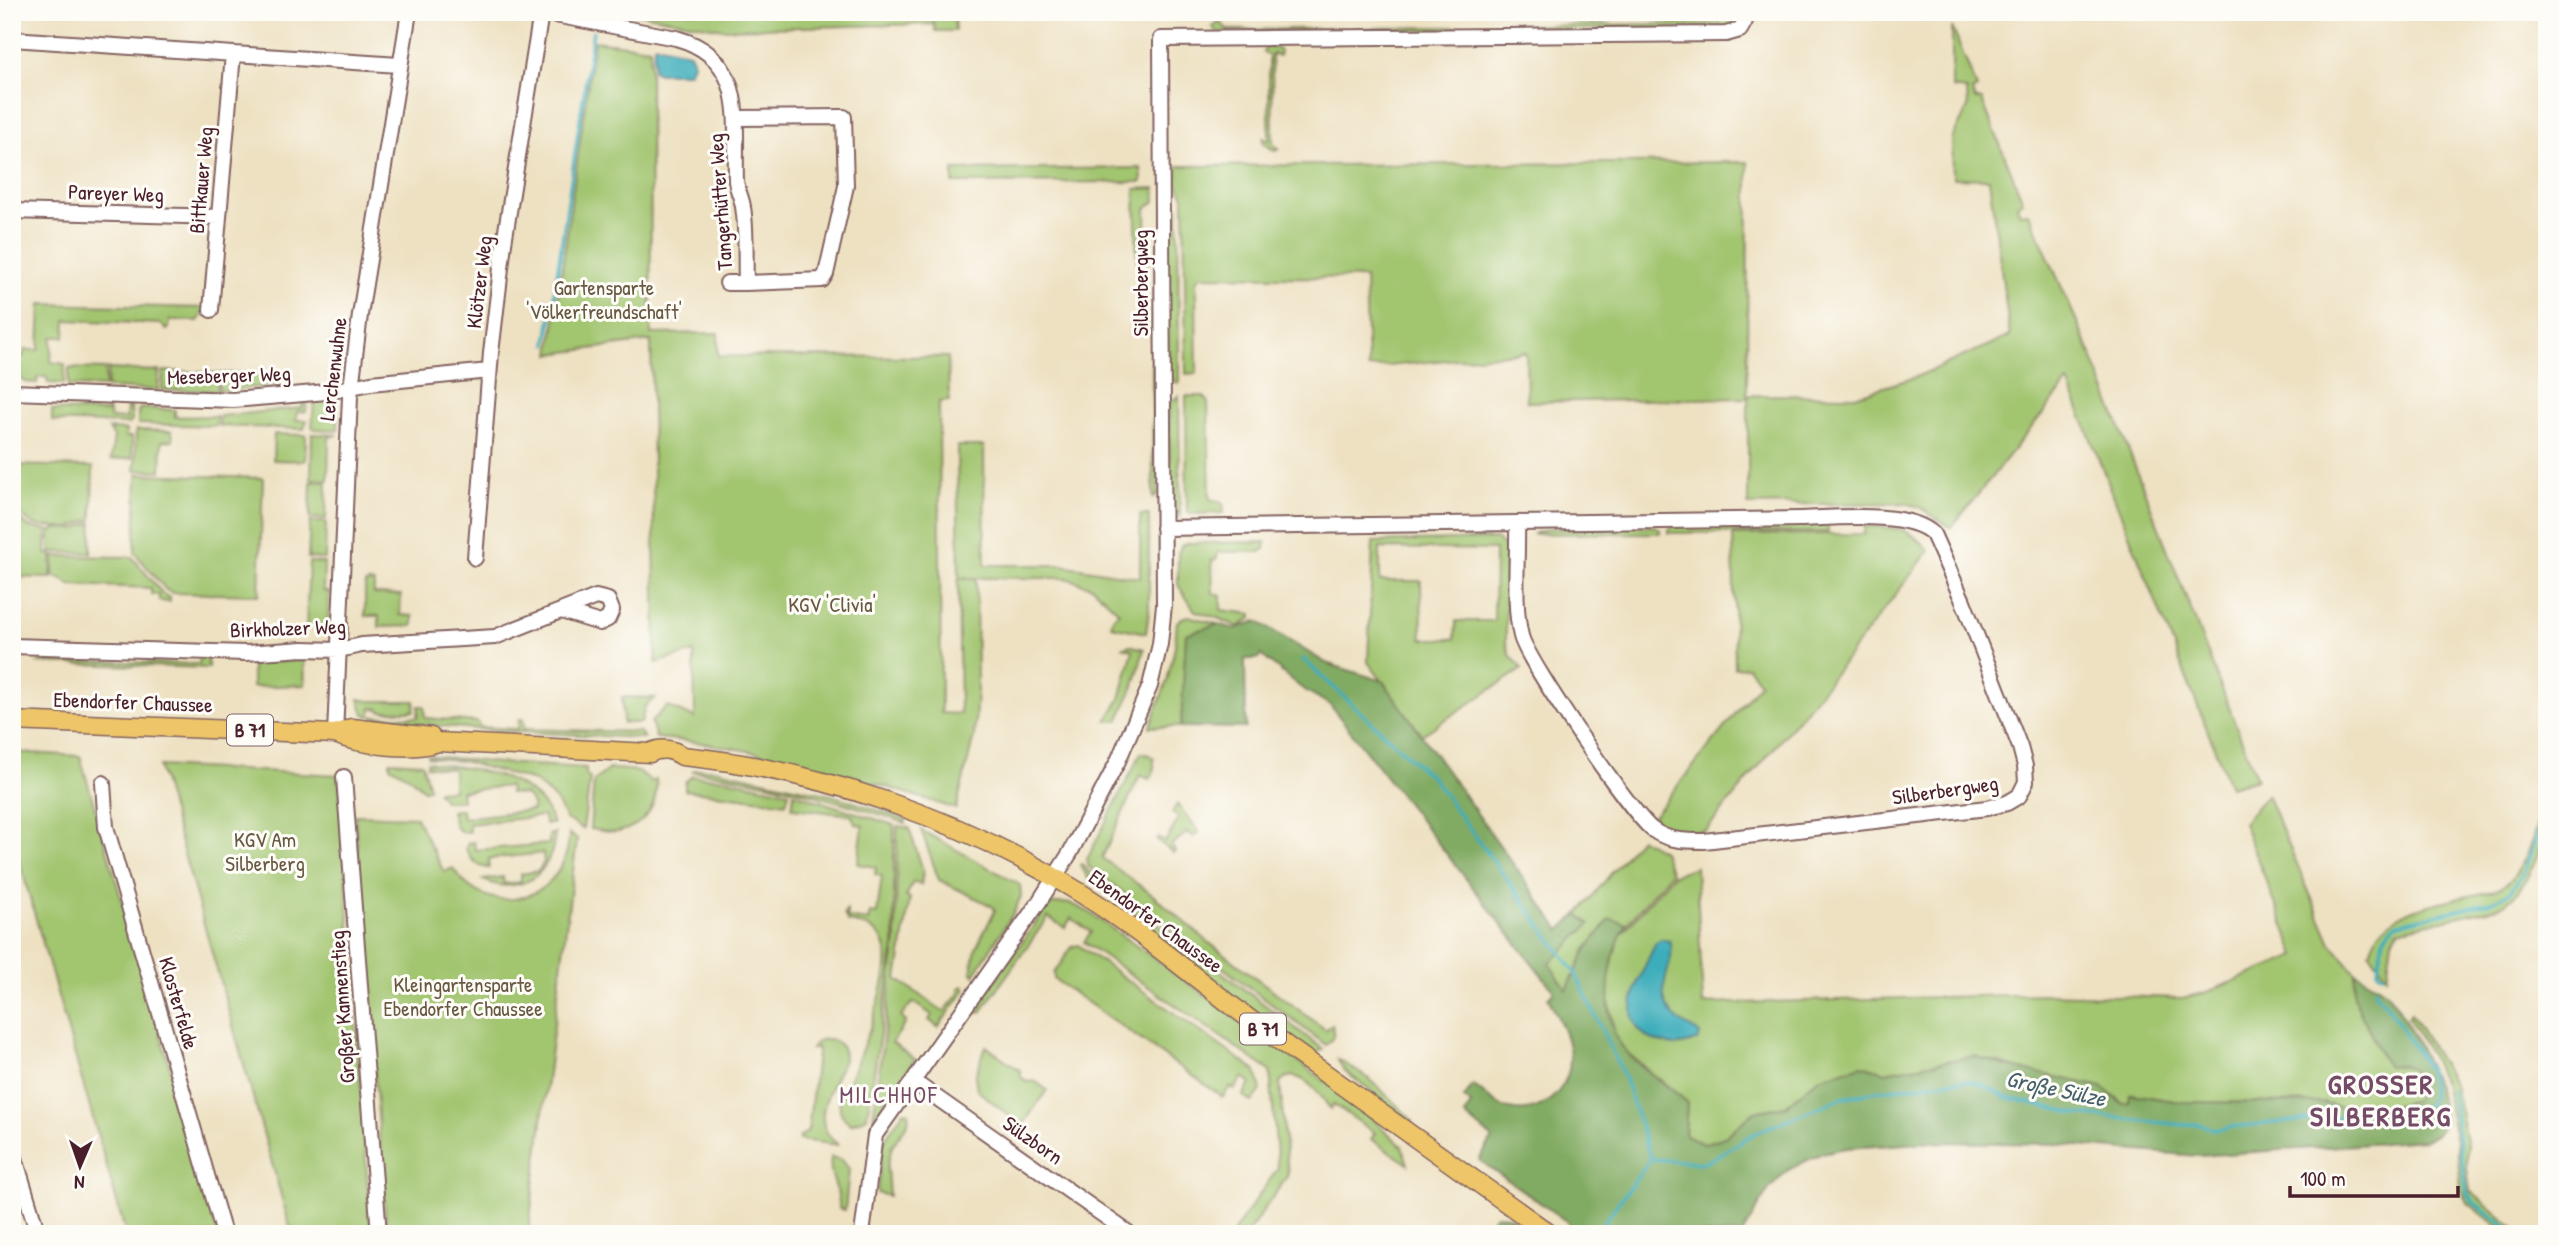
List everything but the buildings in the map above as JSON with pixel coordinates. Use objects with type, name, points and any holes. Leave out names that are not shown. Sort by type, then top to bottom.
[{"type":"main road","name":"Ebendorfer Chaussee","points":[[12,721],[335,734],[352,741],[426,746],[438,742],[650,753],[656,759],[673,760],[682,756],[769,771],[879,801],[986,841],[1089,899],[1255,1023],[1550,1234]]},
{"type":"street","name":"Lerchenwuhne","points":[[335,734],[346,438],[351,386],[408,12]]},
{"type":"street","name":"Silberbergweg","points":[[1054,878],[1119,759],[1153,675],[1163,616],[1161,39],[1726,34],[1740,30],[1746,12]]},
{"type":"street","name":"Tangerhütter Weg","points":[[540,13],[676,38],[696,45],[711,55],[729,79],[734,97],[737,183],[743,209],[746,282]]},
{"type":"street","name":"Klötzer Weg","points":[[475,558],[489,372],[504,243],[540,13]]},
{"type":"street","points":[[12,39],[399,65]]},
{"type":"street","name":"Bittkauer Weg","points":[[211,310],[233,54]]},
{"type":"street","name":"Tangerhütter Weg","points":[[727,283],[820,281],[825,276],[846,186],[844,117],[736,118]]},
{"type":"street","name":"Pareyer Weg","points":[[12,211],[219,217]]},
{"type":"street","name":"Meseberger Weg","points":[[12,392],[219,400],[327,392],[351,386],[489,372]]},
{"type":"street","name":"Silberbergweg","points":[[1163,528],[1893,518],[1922,526],[1934,537],[1963,601],[2020,747],[2026,778],[2023,790],[2010,802],[1987,808],[1718,839],[1682,841],[1659,834],[1643,822],[1602,765],[1527,650],[1519,624],[1517,524]]},
{"type":"street","name":"Birkholzer Weg","points":[[12,646],[246,653],[339,649],[362,645],[495,637],[561,611]]},
{"type":"street","name":"Großer Kannenstieg","points":[[344,777],[379,1234]]},
{"type":"street","name":"Klosterfelde","points":[[103,783],[106,827],[225,1234]]},
{"type":"street","points":[[862,1234],[873,1142],[879,1128],[1054,878]]},
{"type":"street","name":"Sülzborn","points":[[913,1081],[1130,1234]]},
{"type":"street","points":[[12,1148],[38,1234]]},
{"type":"green space","points":[[629,12],[954,12],[955,31],[935,31],[934,21],[933,24],[723,29]]},
{"type":"green space","points":[[1718,12],[1740,12],[1736,23],[1725,28],[1217,32],[1213,27],[1218,22],[1227,30],[1720,23],[1716,16]]},
{"type":"green space","points":[[1952,27],[1977,88],[1972,91],[1975,100],[1982,100],[2023,201],[2017,205],[2020,214],[2029,213],[2091,354],[2257,779],[2230,787],[2068,382],[1951,528],[1919,507],[1906,503],[1748,505],[1748,395],[1855,396],[1916,377],[2010,336],[1989,179],[1953,178],[1952,139],[1968,107],[1967,90],[1952,88]]},
{"type":"green space","points":[[594,41],[650,48],[651,334],[718,333],[718,356],[948,357],[949,401],[939,402],[941,713],[960,714],[958,579],[976,579],[977,693],[974,736],[956,809],[808,764],[733,748],[656,738],[651,722],[667,706],[695,718],[694,652],[656,663],[651,341],[550,354]]},
{"type":"green space","points":[[1265,48],[1276,48],[1280,51],[1279,56],[1272,54],[1273,144],[1279,149],[1275,151],[1263,143],[1263,138],[1269,141],[1269,55],[1263,52]]},
{"type":"green space","points":[[1748,162],[1747,398],[1527,402],[1526,352],[1368,368],[1365,278],[1199,276],[1196,282],[1197,373],[1186,374],[1184,196],[1176,181],[1178,166]]},
{"type":"green space","points":[[1141,168],[1142,182],[953,183],[953,170]]},
{"type":"green space","points":[[1155,188],[1155,201],[1146,209],[1147,265],[1137,265],[1135,189]]},
{"type":"green space","points":[[1178,207],[1179,384],[1169,377],[1166,210]]},
{"type":"green space","points":[[41,304],[207,308],[198,321],[170,320],[167,330],[161,324],[66,320],[65,337],[52,337],[51,362],[65,364],[64,384],[48,383],[47,377],[38,377],[37,383],[12,379],[12,355],[24,356],[24,350],[39,350]]},
{"type":"green space","points":[[1152,315],[1156,317],[1158,494],[1153,498]]},
{"type":"green space","points":[[69,368],[105,369],[105,387],[68,386]]},
{"type":"green space","points":[[108,369],[159,371],[158,390],[107,388]]},
{"type":"green space","points":[[163,371],[217,373],[217,391],[162,390]]},
{"type":"green space","points":[[220,373],[262,373],[279,385],[219,391]]},
{"type":"green space","points":[[1179,396],[1180,518],[1170,500],[1169,403]]},
{"type":"green space","points":[[1186,396],[1203,396],[1208,401],[1210,499],[1223,503],[1224,513],[1190,514],[1187,510]]},
{"type":"green space","points":[[303,401],[307,402],[306,412],[297,412],[296,420],[307,420],[304,429],[219,426],[220,416],[302,408]]},
{"type":"green space","points":[[326,401],[338,412],[338,430],[312,427],[314,402]]},
{"type":"green space","points":[[108,407],[110,418],[126,419],[127,407],[131,407],[132,421],[129,424],[52,421],[52,410],[108,412]]},
{"type":"green space","points":[[141,408],[175,410],[175,417],[217,416],[216,426],[138,424],[138,411]]},
{"type":"green space","points":[[109,429],[126,430],[126,437],[132,437],[132,458],[111,460],[114,437]]},
{"type":"green space","points":[[136,430],[172,431],[173,440],[162,441],[161,471],[135,470]]},
{"type":"green space","points":[[274,434],[306,435],[305,461],[273,460]]},
{"type":"green space","points":[[312,434],[338,435],[329,437],[328,480],[311,479]]},
{"type":"green space","points":[[957,446],[984,446],[985,565],[1062,565],[1140,578],[1140,515],[1149,515],[1149,611],[1146,633],[1111,626],[1113,618],[1119,612],[1092,587],[1066,578],[959,578]]},
{"type":"green space","points":[[12,465],[93,467],[92,519],[69,528],[32,524],[12,507]]},
{"type":"green space","points":[[137,474],[263,478],[259,595],[172,593],[166,590],[135,553]]},
{"type":"green space","points":[[311,482],[327,482],[326,519],[310,518]]},
{"type":"green space","points":[[12,513],[29,527],[47,530],[46,554],[52,554],[51,578],[12,577]]},
{"type":"green space","points":[[92,522],[91,553],[50,552],[50,531],[75,529]]},
{"type":"green space","points":[[310,522],[326,522],[325,559],[308,558]]},
{"type":"green space","points":[[1824,524],[1828,527],[1828,532],[1669,533],[1673,526]]},
{"type":"green space","points":[[1655,526],[1660,529],[1660,533],[1532,534],[1548,529]]},
{"type":"green space","points":[[1865,526],[1901,530],[1915,537],[1929,551],[1819,694],[1706,830],[1677,832],[1657,824],[1651,819],[1760,683],[1748,667],[1735,668],[1733,535],[1864,534]]},
{"type":"green space","points":[[1496,539],[1506,549],[1506,642],[1510,655],[1522,669],[1422,735],[1368,662],[1373,542]],"holes":[[[1380,548],[1495,550],[1494,621],[1456,621],[1455,639],[1422,639],[1421,581],[1380,581]]]},
{"type":"green space","points":[[1266,542],[1265,549],[1260,552],[1218,552],[1217,559],[1212,560],[1213,594],[1221,595],[1221,610],[1252,614],[1252,618],[1238,627],[1195,611],[1178,585],[1178,554],[1181,546],[1188,543]]},
{"type":"green space","points":[[54,556],[132,557],[163,594],[170,598],[170,602],[159,601],[159,595],[151,594],[151,588],[70,585],[53,577]]},
{"type":"green space","points":[[309,562],[324,563],[323,591],[329,592],[328,629],[306,628]]},
{"type":"green space","points":[[374,583],[374,594],[401,595],[400,615],[413,616],[413,626],[379,627],[379,616],[365,616],[365,584]]},
{"type":"green space","points":[[1188,616],[1218,624],[1186,635],[1181,727],[1150,727],[1167,681],[1175,647],[1177,622]]},
{"type":"green space","points":[[1257,621],[1326,663],[1383,681],[1560,930],[1578,914],[1590,924],[1549,964],[1567,990],[1586,950],[1610,919],[1627,924],[1615,952],[1609,987],[1611,1021],[1616,1036],[1637,1063],[1687,1102],[1685,1135],[1703,1144],[1725,1137],[1754,1112],[1786,1106],[1819,1078],[1862,1065],[1885,1072],[1975,1056],[2002,1065],[2102,1087],[2122,1104],[2129,1102],[2130,1094],[2180,1102],[2322,1103],[2354,1110],[2394,1106],[2414,1100],[2419,1089],[2412,1069],[2402,1065],[2387,1066],[2354,998],[2355,972],[2387,993],[2404,1017],[2439,1094],[2443,1125],[2437,1133],[2425,1140],[2198,1156],[2055,1144],[1935,1142],[1846,1148],[1822,1153],[1788,1170],[1769,1189],[1742,1234],[1576,1234],[1566,1221],[1479,1160],[1492,1138],[1465,1115],[1471,1104],[1464,1098],[1473,1085],[1499,1105],[1521,1110],[1542,1105],[1559,1090],[1569,1070],[1570,1058],[1565,1035],[1548,998],[1554,991],[1330,705],[1300,687],[1261,655],[1257,659],[1245,659],[1246,728],[1181,727],[1186,634],[1218,624],[1235,629]]},
{"type":"green space","points":[[1129,645],[1144,649],[1134,686],[1118,721],[1106,721],[1120,699],[1133,650],[1124,647]]},
{"type":"green space","points":[[200,656],[206,656],[209,668],[38,663],[43,660],[199,664]]},
{"type":"green space","points":[[304,660],[305,685],[252,687],[252,663]]},
{"type":"green space","points":[[622,697],[655,698],[645,706],[641,723],[623,723]]},
{"type":"green space","points":[[359,699],[415,701],[414,711],[381,711],[371,708],[370,716],[364,714]]},
{"type":"green space","points":[[419,706],[424,706],[425,718],[477,722],[480,727],[518,729],[519,719],[523,719],[524,729],[640,732],[644,738],[496,731],[382,720],[370,716],[418,717]]},
{"type":"green space","points":[[12,752],[80,756],[218,1234],[126,1234],[12,835]]},
{"type":"green space","points":[[1141,753],[1154,759],[1154,771],[1149,779],[1140,775],[1102,858],[1326,1030],[1332,1024],[1333,1036],[1326,1045],[1089,867],[1087,859]]},
{"type":"green space","points":[[428,755],[498,763],[586,768],[590,779],[583,829],[566,819],[556,800],[534,781],[466,762]]},
{"type":"green space","points":[[390,761],[422,763],[429,788],[424,790],[408,776],[390,766]]},
{"type":"green space","points":[[427,762],[482,771],[518,784],[533,794],[545,808],[553,824],[545,824],[544,816],[469,824],[469,832],[461,832],[455,826],[451,811],[462,809],[463,818],[532,810],[532,803],[526,795],[510,793],[509,786],[461,791],[462,800],[445,801],[437,791],[453,790],[453,769],[427,766]]},
{"type":"green space","name":"KGV Am Silberberg","points":[[159,766],[339,775],[371,1234],[292,1234]]},
{"type":"green space","points":[[609,769],[637,772],[651,782],[656,779],[655,797],[648,813],[636,825],[618,832],[590,829],[594,781]]},
{"type":"green space","points":[[714,769],[831,795],[906,819],[906,823],[800,791],[747,779],[692,771]]},
{"type":"green space","points":[[692,776],[726,779],[789,792],[786,803],[685,790],[685,782]]},
{"type":"green space","points":[[2547,789],[2547,818],[2543,838],[2529,874],[2515,895],[2496,908],[2398,930],[2392,940],[2387,976],[2370,953],[2376,938],[2386,926],[2413,910],[2493,890],[2507,883],[2515,875],[2527,852]]},
{"type":"green space","points":[[794,793],[894,825],[894,945],[867,1117],[851,1124],[841,1114],[840,1100],[872,1022],[885,976],[886,957],[884,943],[878,934],[864,926],[848,922],[844,914],[847,910],[847,918],[868,921],[870,913],[877,914],[882,876],[875,874],[876,867],[858,864],[863,825],[856,824],[851,815],[792,808]]},
{"type":"green space","points":[[2267,795],[2331,943],[2355,972],[2354,998],[2387,1066],[2402,1065],[2412,1069],[2419,1089],[2414,1100],[2394,1106],[2354,1110],[2322,1103],[2180,1102],[2131,1094],[2129,1102],[2122,1104],[2117,1097],[2108,1094],[1975,1056],[1885,1072],[1862,1065],[1819,1078],[1786,1106],[1754,1112],[1725,1137],[1703,1144],[1685,1135],[1687,1102],[1624,1050],[1615,1035],[1607,988],[1617,939],[1673,875],[1696,867],[1703,1004],[2045,994],[2182,998],[2205,993],[2296,956],[2243,823]]},
{"type":"green space","points":[[1177,804],[1199,832],[1193,837],[1188,832],[1171,845],[1175,851],[1173,853],[1157,840],[1166,841],[1179,818],[1172,813]]},
{"type":"green space","name":"Kleingartensparte Ebendorfer Chaussee","points":[[355,815],[416,817],[444,872],[453,868],[468,885],[486,896],[505,899],[524,897],[541,889],[555,875],[565,857],[569,834],[577,839],[528,1234],[387,1234]]},
{"type":"green space","points":[[897,826],[909,828],[923,870],[921,885],[913,882],[906,897],[910,898],[897,979],[944,1012],[959,993],[959,988],[964,986],[966,989],[938,1027],[929,1020],[932,1015],[914,1003],[901,1017],[906,1022],[892,1043],[915,1059],[873,1118],[896,940]]},
{"type":"green space","points":[[921,830],[1020,885],[1021,896],[1014,912],[974,975],[971,972],[976,948],[995,910],[992,906],[939,880]]},
{"type":"green space","points":[[555,833],[553,847],[541,870],[532,878],[522,883],[510,886],[483,880],[503,877],[504,884],[521,882],[521,874],[538,871],[544,862],[543,853],[489,859],[489,868],[475,862],[466,848],[468,843],[474,842],[475,850],[549,844],[549,835]]},
{"type":"green space","points":[[1640,838],[1663,851],[1671,873],[1627,924],[1610,919],[1586,950],[1567,990],[1548,964],[1590,924],[1578,914]]},
{"type":"green space","points":[[1083,864],[1088,871],[1323,1049],[1314,1054],[1302,1049],[1215,985],[1145,921],[1090,881],[1080,865]]},
{"type":"green space","points":[[1063,903],[1089,912],[1349,1098],[1402,1146],[1408,1164],[1371,1139],[1375,1133],[1333,1104],[1330,1109],[1308,1083],[1287,1077],[1280,1082],[1288,1175],[1247,1234],[1232,1234],[1278,1168],[1270,1071],[1084,942],[1091,932],[1071,918],[1065,928],[1048,917],[981,1012],[975,1013],[1046,908],[1052,904]]},
{"type":"green space","points":[[1078,945],[1256,1071],[1261,1090],[1252,1102],[1243,1096],[1251,1083],[1243,1077],[1234,1090],[1230,1087],[1223,1097],[1054,979],[1054,973],[1072,947]]},
{"type":"green space","points":[[2411,1013],[2454,1084],[2467,1145],[2470,1191],[2521,1234],[2507,1234],[2467,1202],[2461,1189],[2457,1146],[2443,1083],[2430,1054],[2408,1017]]},
{"type":"green space","points":[[824,1039],[836,1042],[842,1047],[844,1055],[828,1093],[823,1116],[829,1136],[839,1145],[799,1140],[808,1131],[818,1047],[811,1049],[816,1042]]},
{"type":"green space","points":[[986,1046],[1021,1071],[1021,1077],[1027,1082],[1035,1081],[1047,1090],[1022,1126],[977,1090],[975,1076]]},
{"type":"green space","points":[[1338,1059],[1372,1081],[1413,1121],[1407,1122],[1347,1073]]},
{"type":"green space","points":[[904,1111],[909,1112],[908,1123],[892,1146],[887,1168],[889,1196],[877,1193],[883,1142]]},
{"type":"green space","points":[[831,1157],[842,1160],[849,1169],[845,1210],[839,1209],[831,1172]]},
{"type":"green space","points":[[1496,1215],[1509,1216],[1534,1234],[1478,1234]]},
{"type":"water","points":[[654,46],[690,53],[694,62],[689,73],[657,73],[653,70]]},
{"type":"water","points":[[1661,939],[1670,941],[1671,950],[1664,987],[1667,1006],[1676,1018],[1700,1034],[1699,1039],[1688,1044],[1673,1045],[1656,1041],[1642,1033],[1634,1022],[1632,1010],[1638,983],[1656,942]]},
{"type":"waterway","points":[[547,344],[593,31]]},
{"type":"waterway","points":[[1303,659],[1434,780],[1575,972],[1625,1079],[1651,1159]]},
{"type":"waterway","name":"Große Sülze","points":[[2383,974],[2378,971],[2382,945],[2396,924],[2488,903],[2509,893],[2523,874],[2547,808]]},
{"type":"waterway","name":"Große Sülze","points":[[1595,1234],[1651,1159],[1705,1163],[1757,1132],[1839,1099],[1876,1091],[1969,1081],[1981,1084],[2005,1097],[2077,1114],[2197,1124],[2217,1129],[2418,1110],[2432,1098],[2429,1071],[2385,1002],[2376,995],[2375,989]]},
{"type":"waterway","points":[[2451,1090],[2467,1193],[2473,1202],[2515,1234]]},
{"type":"district","name":"MILCHHOF","points":[[889,1094]]},
{"type":"district","name":"GROSSER SILBERBERG","points":[[2381,1100]]},
{"type":"park label","name":"Gartensparte 'Völkerfreundschaft'","points":[[604,299]]},
{"type":"park label","name":"KGV 'Clivia'","points":[[832,604]]}]
